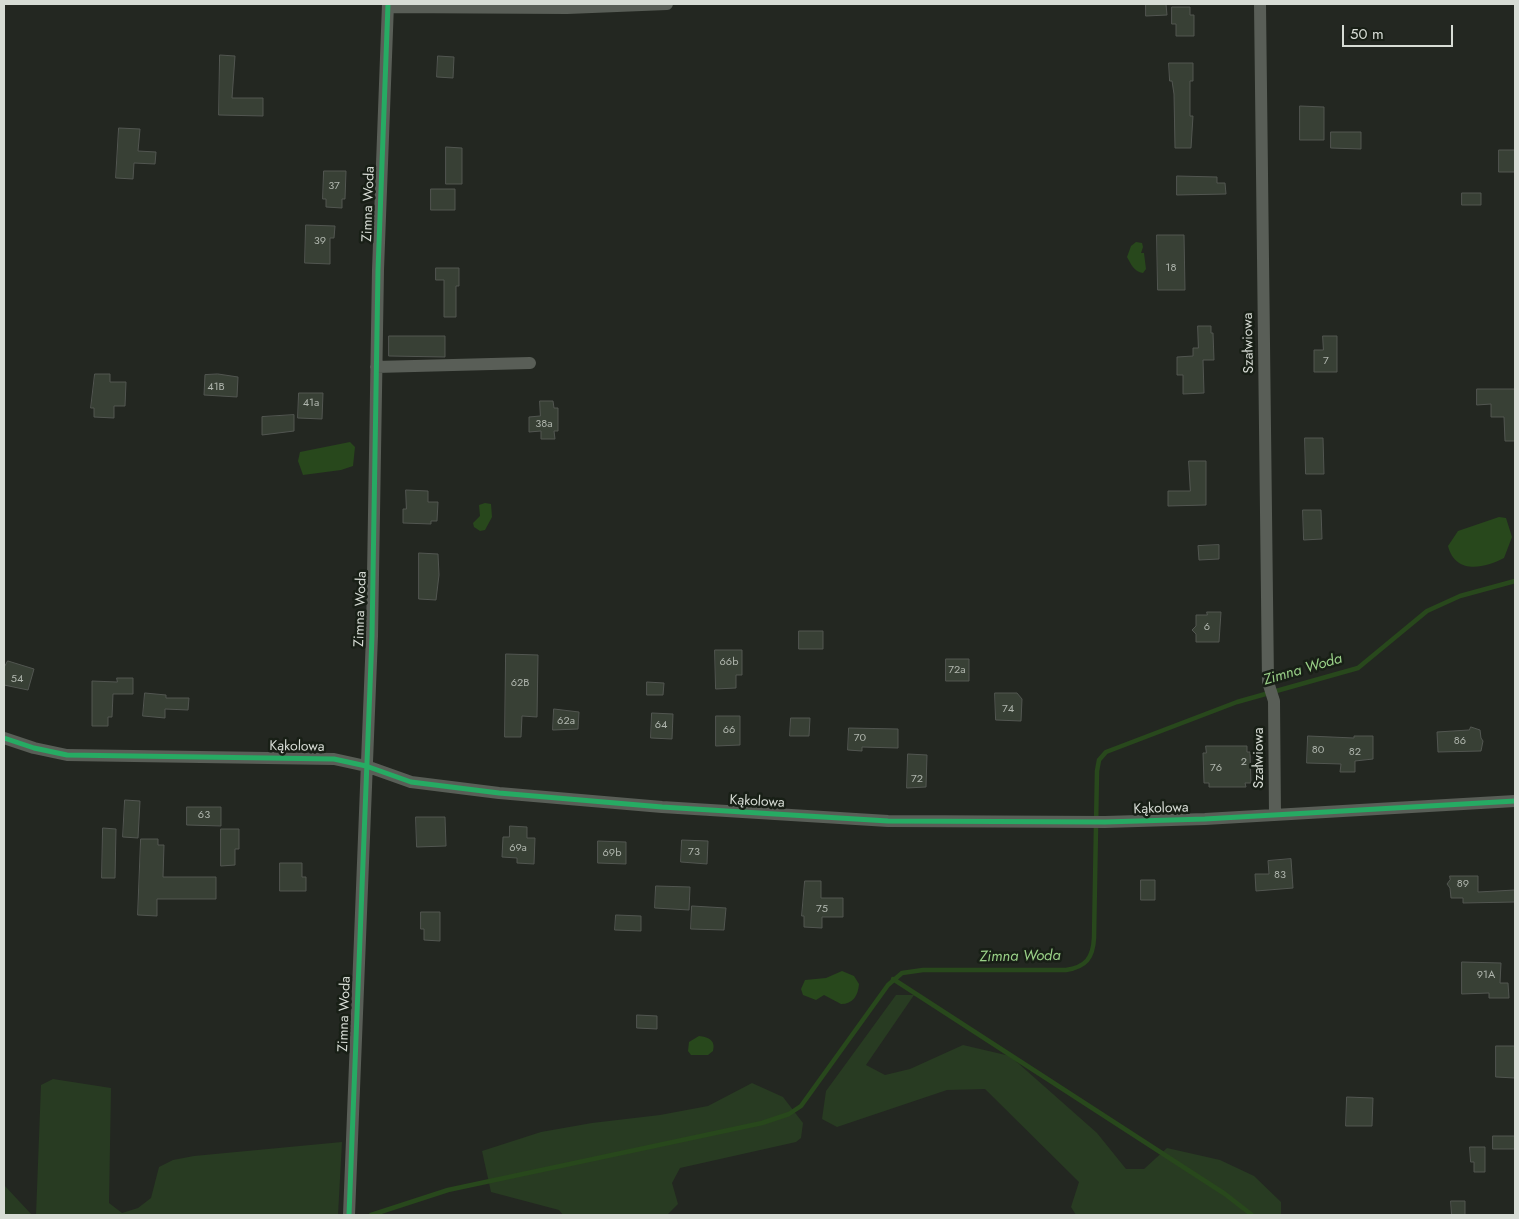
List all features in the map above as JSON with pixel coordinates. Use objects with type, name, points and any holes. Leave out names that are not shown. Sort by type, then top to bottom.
[{"type":"street","points":[[388,5],[567,8],[667,4]]},
{"type":"street","name":"Szałwiowa","points":[[1260,4],[1268,682],[1274,701],[1275,815]]},
{"type":"street","name":"Zimna Woda","points":[[349,1212],[372,636],[376,367],[388,5]]},
{"type":"street","points":[[376,367],[530,363]]},
{"type":"street","name":"Kąkolowa","points":[[4,738],[34,748],[68,754],[326,758],[366,766],[396,778],[499,794],[662,807],[888,820],[1104,822],[1275,815],[1515,801]]},
{"type":"shaded area","points":[[1136,242],[1142,243],[1143,247],[1141,253],[1144,253],[1146,269],[1143,273],[1131,265],[1127,257],[1131,246]]},
{"type":"shaded area","points":[[350,442],[355,447],[353,466],[341,470],[303,475],[298,461],[300,452]]},
{"type":"shaded area","points":[[491,504],[492,517],[485,530],[480,531],[474,527],[473,523],[480,516],[479,505]]},
{"type":"shaded area","points":[[1499,517],[1506,518],[1512,537],[1504,558],[1487,565],[1471,567],[1457,561],[1448,546],[1458,531]]},
{"type":"shaded area","points":[[842,971],[854,976],[859,984],[856,996],[849,1003],[841,1004],[824,995],[816,1000],[803,995],[801,989],[805,980],[826,978]]},
{"type":"shaded area","points":[[896,995],[914,995],[866,1065],[885,1075],[910,1069],[963,1045],[1010,1056],[1097,1133],[1126,1169],[1144,1169],[1167,1148],[1220,1160],[1254,1176],[1281,1202],[1281,1215],[1076,1215],[1071,1207],[1079,1182],[985,1089],[947,1090],[837,1127],[822,1119],[826,1091]]},
{"type":"shaded area","points":[[699,1036],[708,1038],[713,1044],[713,1051],[708,1055],[691,1055],[688,1051],[689,1042]]},
{"type":"shaded area","points":[[53,1079],[111,1088],[109,1203],[122,1213],[138,1208],[151,1198],[159,1167],[173,1160],[194,1156],[342,1142],[338,1215],[36,1215],[41,1085]]},
{"type":"shaded area","points":[[752,1083],[783,1097],[803,1123],[801,1138],[796,1142],[680,1168],[672,1183],[678,1204],[667,1215],[563,1215],[559,1210],[491,1192],[482,1151],[541,1132],[592,1123],[660,1115],[708,1106]]},
{"type":"shaded area","points":[[4,1185],[32,1215],[4,1215]]},
{"type":"building","points":[[1146,4],[1166,4],[1167,15],[1146,16]]},
{"type":"building","points":[[1172,7],[1190,7],[1190,15],[1194,15],[1194,36],[1176,36],[1176,24],[1172,24]]},
{"type":"building","points":[[220,55],[235,56],[232,98],[263,98],[263,116],[219,115]]},
{"type":"building","points":[[438,56],[454,57],[453,78],[437,77]]},
{"type":"building","points":[[1169,63],[1193,63],[1193,81],[1190,81],[1190,116],[1193,116],[1191,148],[1175,148],[1174,94],[1172,81],[1170,81]]},
{"type":"building","points":[[1300,106],[1324,107],[1324,140],[1300,140]]},
{"type":"building","points":[[119,128],[140,129],[138,151],[156,152],[155,164],[134,163],[133,179],[116,178]]},
{"type":"building","points":[[1331,132],[1361,132],[1361,149],[1331,148]]},
{"type":"building","points":[[446,147],[462,148],[462,184],[446,184]]},
{"type":"building","points":[[1499,150],[1515,150],[1515,172],[1499,172]]},
{"type":"building","points":[[324,171],[346,171],[345,199],[342,199],[342,208],[326,207],[326,199],[323,199]]},
{"type":"building","points":[[1177,176],[1217,177],[1217,183],[1225,183],[1226,194],[1177,195]]},
{"type":"building","points":[[431,189],[455,189],[455,210],[431,210]]},
{"type":"building","points":[[1462,193],[1481,193],[1481,205],[1462,205]]},
{"type":"building","points":[[306,225],[335,226],[334,238],[330,238],[330,264],[305,263]]},
{"type":"building","points":[[1157,235],[1184,235],[1185,290],[1158,290]]},
{"type":"building","points":[[436,268],[459,268],[459,286],[456,286],[456,317],[444,317],[444,280],[436,280]]},
{"type":"building","points":[[1198,326],[1211,326],[1214,360],[1203,360],[1204,393],[1183,394],[1183,375],[1177,375],[1177,357],[1193,356],[1193,348],[1198,348]]},
{"type":"building","points":[[389,336],[445,336],[445,357],[389,356]]},
{"type":"building","points":[[1323,336],[1337,336],[1337,372],[1314,372],[1314,350],[1323,350]]},
{"type":"building","points":[[95,374],[110,374],[110,382],[126,382],[125,406],[114,406],[114,418],[94,417],[94,408],[91,408]]},
{"type":"building","points":[[218,374],[238,377],[237,397],[204,395],[205,375]]},
{"type":"building","points":[[1477,389],[1515,389],[1515,441],[1505,441],[1504,417],[1491,417],[1491,404],[1477,405]]},
{"type":"building","points":[[299,393],[323,393],[322,419],[298,418]]},
{"type":"building","points":[[540,401],[553,401],[554,408],[558,408],[558,431],[554,431],[555,439],[541,439],[541,431],[529,432],[529,417],[540,416]]},
{"type":"building","points":[[294,415],[294,431],[262,435],[262,417]]},
{"type":"building","points":[[1305,438],[1323,438],[1324,474],[1306,474]]},
{"type":"building","points":[[1189,461],[1206,461],[1206,505],[1168,506],[1168,491],[1190,491]]},
{"type":"building","points":[[406,490],[428,491],[428,502],[438,502],[437,521],[431,521],[431,524],[403,523],[403,509],[406,509]]},
{"type":"building","points":[[1303,510],[1321,510],[1322,539],[1304,540]]},
{"type":"building","points":[[1219,545],[1219,559],[1199,560],[1198,546]]},
{"type":"building","points":[[419,553],[438,554],[439,575],[436,600],[419,599]]},
{"type":"building","points":[[1207,612],[1221,612],[1219,642],[1196,642],[1196,634],[1192,630],[1196,626],[1196,615],[1207,615]]},
{"type":"building","points":[[799,631],[823,631],[823,649],[799,649]]},
{"type":"building","points":[[715,650],[742,650],[742,675],[736,675],[736,688],[716,689]]},
{"type":"building","points":[[506,654],[538,655],[537,717],[522,716],[521,737],[505,737]]},
{"type":"building","points":[[946,659],[969,659],[969,681],[946,681]]},
{"type":"building","points":[[8,661],[34,669],[28,690],[4,685],[4,668]]},
{"type":"building","points":[[117,678],[133,678],[133,694],[113,694],[112,717],[108,717],[108,726],[92,726],[92,681],[117,682]]},
{"type":"building","points":[[647,682],[664,683],[663,695],[647,695]]},
{"type":"building","points":[[145,693],[166,695],[166,698],[189,698],[188,710],[165,709],[165,718],[143,716]]},
{"type":"building","points":[[995,693],[1017,693],[1022,699],[1021,721],[996,720]]},
{"type":"building","points":[[554,709],[579,712],[578,729],[553,730]]},
{"type":"building","points":[[652,713],[673,714],[672,739],[651,738]]},
{"type":"building","points":[[716,716],[740,716],[740,745],[716,746]]},
{"type":"building","points":[[791,718],[810,718],[809,736],[790,736]]},
{"type":"building","points":[[1471,727],[1480,730],[1483,741],[1481,751],[1438,752],[1437,732],[1469,730]]},
{"type":"building","points":[[849,728],[898,729],[898,748],[862,747],[862,751],[848,750]]},
{"type":"building","points":[[1308,736],[1354,738],[1354,736],[1373,736],[1373,759],[1355,761],[1355,772],[1340,772],[1341,764],[1307,763]]},
{"type":"building","points":[[1206,746],[1247,746],[1247,752],[1250,752],[1251,783],[1245,783],[1246,787],[1209,787],[1209,783],[1204,783],[1203,753],[1206,753]]},
{"type":"building","points":[[908,754],[927,755],[926,787],[907,788]]},
{"type":"building","points":[[125,800],[140,801],[138,838],[123,837]]},
{"type":"building","points":[[187,807],[221,807],[221,826],[187,825]]},
{"type":"building","points":[[416,817],[445,817],[446,846],[417,847]]},
{"type":"building","points":[[510,826],[527,827],[527,838],[535,838],[534,864],[517,863],[517,858],[502,857],[503,837],[509,837]]},
{"type":"building","points":[[103,828],[116,829],[115,878],[102,878]]},
{"type":"building","points":[[221,829],[239,829],[239,849],[235,849],[235,865],[221,866]]},
{"type":"building","points":[[141,839],[158,839],[158,845],[164,845],[163,877],[216,877],[216,899],[157,899],[157,916],[138,915]]},
{"type":"building","points":[[682,840],[708,841],[707,864],[681,862]]},
{"type":"building","points":[[598,841],[626,842],[626,864],[598,863]]},
{"type":"building","points":[[1291,859],[1293,888],[1256,891],[1255,874],[1269,874],[1268,861]]},
{"type":"building","points":[[280,863],[302,863],[302,877],[306,877],[306,891],[280,891]]},
{"type":"building","points":[[1450,876],[1478,876],[1478,892],[1515,890],[1515,902],[1463,903],[1463,898],[1451,898],[1450,888],[1447,884]]},
{"type":"building","points":[[1141,880],[1155,880],[1155,900],[1141,900]]},
{"type":"building","points":[[805,881],[821,881],[821,898],[843,898],[843,917],[822,917],[822,928],[804,927],[804,916],[802,916]]},
{"type":"building","points":[[656,886],[690,887],[689,910],[655,908]]},
{"type":"building","points":[[692,906],[726,908],[724,930],[691,929]]},
{"type":"building","points":[[421,912],[440,912],[440,941],[424,940],[424,929],[421,929]]},
{"type":"building","points":[[616,915],[641,916],[641,931],[615,930]]},
{"type":"building","points":[[1462,962],[1501,963],[1500,983],[1508,983],[1509,998],[1489,998],[1489,993],[1462,994]]},
{"type":"building","points":[[637,1015],[657,1016],[657,1029],[637,1028]]},
{"type":"building","points":[[1496,1046],[1515,1046],[1515,1078],[1496,1077]]},
{"type":"building","points":[[1347,1097],[1373,1098],[1372,1126],[1346,1126]]},
{"type":"building","points":[[1493,1136],[1515,1136],[1515,1149],[1493,1149]]},
{"type":"building","points":[[1470,1147],[1485,1147],[1485,1172],[1474,1172],[1474,1162],[1471,1162]]},
{"type":"building","points":[[1451,1201],[1465,1201],[1465,1215],[1452,1215]]},
{"type":"waterway","name":"Zimna Woda","points":[[371,1215],[448,1190],[762,1123],[789,1114],[801,1106],[888,985],[902,973],[923,970],[1066,970],[1079,967],[1090,956],[1094,938],[1097,771],[1099,760],[1106,752],[1237,702],[1358,668],[1427,611],[1460,596],[1515,581]]},
{"type":"waterway","points":[[893,979],[1225,1194],[1252,1215]]},
{"type":"cycle path","points":[[349,1215],[372,636],[378,270],[388,4]]},
{"type":"cycle path","points":[[4,738],[34,748],[67,755],[334,759],[366,766],[411,782],[499,793],[662,807],[888,821],[1105,822],[1205,819],[1515,801]]}]
